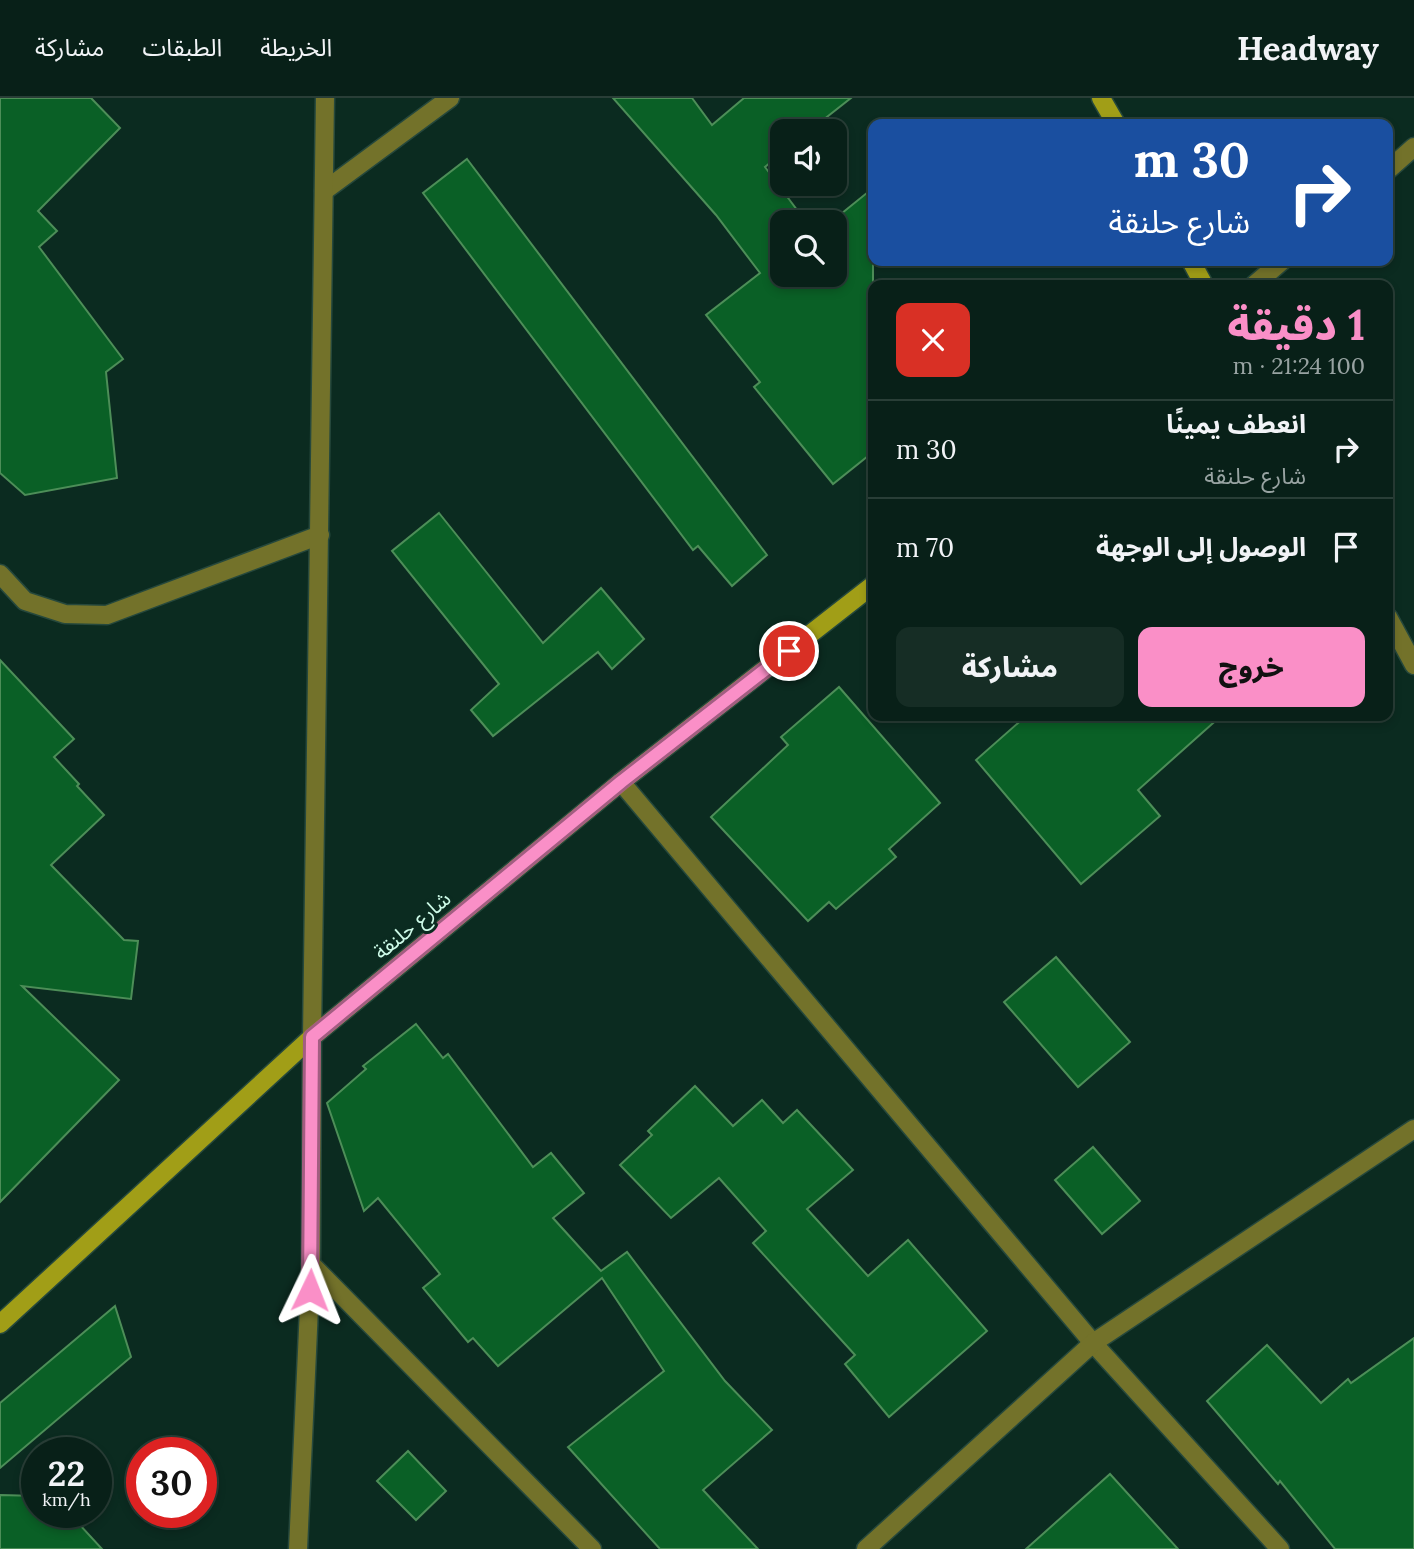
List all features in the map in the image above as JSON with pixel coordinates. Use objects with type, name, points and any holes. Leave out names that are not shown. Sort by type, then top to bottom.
[{"type":"street","points":[[298,1549],[311,1264],[325,98]]},
{"type":"street","points":[[324,191],[450,98]]},
{"type":"street","points":[[1101,98],[1113,119]]},
{"type":"street","points":[[1393,166],[1414,147]]},
{"type":"street","points":[[1260,280],[1276,266]]},
{"type":"street","points":[[0,574],[25,601],[65,614],[107,615],[320,536]]},
{"type":"street","name":"شارع حلنقة","points":[[0,1324],[312,1037],[621,782],[868,589]]},
{"type":"street","points":[[1393,626],[1414,665]]},
{"type":"street","points":[[621,782],[1093,1343],[1280,1549]]},
{"type":"street","points":[[866,1549],[1093,1343],[1414,1129]]},
{"type":"street","points":[[311,1264],[592,1549]]},
{"type":"building","points":[[0,98],[91,98],[120,128],[38,211],[57,231],[39,247],[123,359],[106,372],[117,478],[25,495],[0,473]]},
{"type":"building","points":[[613,98],[692,98],[712,125],[744,98],[851,98],[824,119],[770,119],[770,163],[765,167],[770,174],[770,196],[787,196],[797,210],[770,210],[770,287],[847,287],[846,210],[868,192],[868,266],[873,266],[873,280],[868,280],[868,456],[833,484],[754,387],[760,382],[706,315],[760,273],[716,215]]},
{"type":"building","points":[[467,159],[767,555],[732,586],[698,546],[693,550],[423,193]]},
{"type":"building","points":[[439,513],[543,643],[601,588],[644,639],[612,669],[598,652],[493,736],[471,710],[499,684],[392,551]]},
{"type":"building","points":[[0,660],[74,739],[54,757],[104,815],[51,865],[124,940],[138,941],[131,999],[22,986],[119,1080],[0,1202]]},
{"type":"building","points":[[839,687],[940,803],[889,849],[896,857],[836,909],[829,902],[808,921],[711,817],[788,745],[781,737]]},
{"type":"building","points":[[1020,721],[1215,721],[1138,790],[1160,816],[1081,884],[976,760]]},
{"type":"building","points":[[1056,957],[1130,1042],[1078,1087],[1004,1002]]},
{"type":"building","points":[[416,1024],[443,1058],[448,1054],[533,1167],[551,1153],[584,1193],[553,1218],[601,1271],[627,1252],[725,1381],[772,1430],[703,1490],[758,1549],[660,1549],[568,1447],[664,1371],[602,1278],[498,1366],[473,1338],[468,1342],[423,1288],[440,1274],[378,1198],[364,1211],[327,1103],[366,1069],[363,1066]]},
{"type":"building","points":[[695,1086],[733,1126],[762,1100],[783,1123],[797,1110],[853,1170],[807,1209],[868,1276],[908,1240],[987,1331],[889,1417],[845,1364],[855,1355],[753,1243],[766,1231],[719,1178],[671,1218],[620,1165],[652,1135],[648,1131]]},
{"type":"building","points":[[1093,1147],[1140,1201],[1102,1234],[1055,1180]]},
{"type":"building","points":[[115,1306],[131,1357],[37,1437],[21,1437],[21,1450],[0,1468],[0,1403]]},
{"type":"building","points":[[1414,1338],[1414,1549],[1335,1549],[1280,1481],[1278,1484],[1207,1401],[1267,1345],[1321,1403],[1348,1379],[1351,1383]]},
{"type":"building","points":[[408,1451],[446,1491],[416,1520],[377,1481]]},
{"type":"building","points":[[1110,1474],[1178,1549],[1026,1549]]},
{"type":"building","points":[[0,1495],[21,1496],[21,1528],[83,1528],[102,1549],[0,1549]]},
{"type":"route","points":[[310,1290],[312,1037],[621,782],[789,651]]}]
